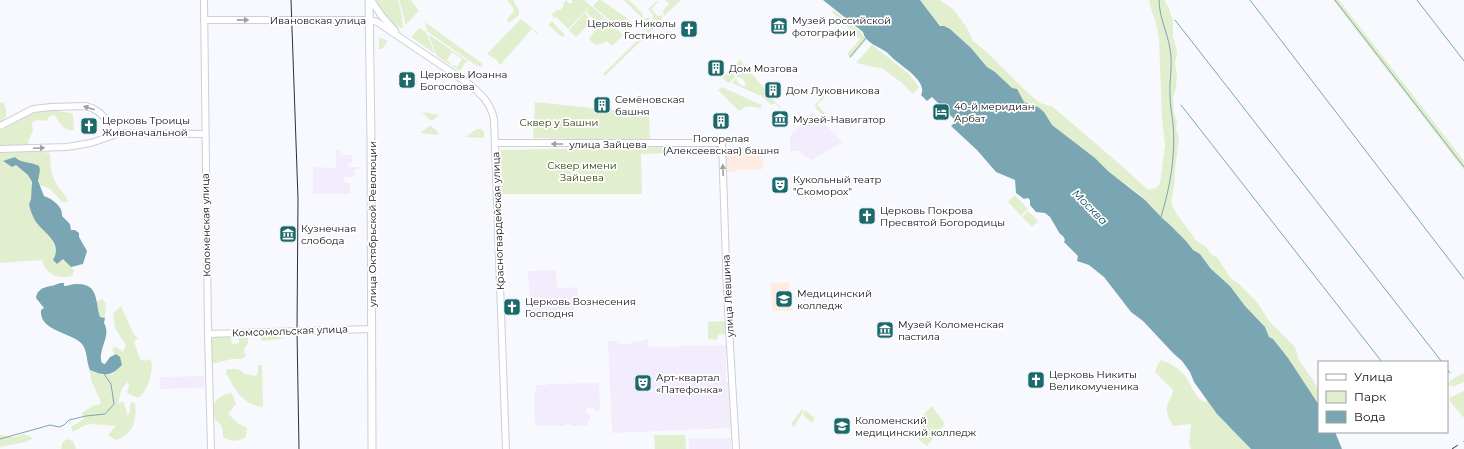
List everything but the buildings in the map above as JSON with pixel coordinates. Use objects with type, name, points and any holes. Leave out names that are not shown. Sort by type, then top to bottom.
[{"type":"main road","name":"улица Октябрьской Революции","points":[[370,0],[372,449]]},
{"type":"street","name":"Коломенская улица","points":[[204,0],[208,334],[212,449]]},
{"type":"street","name":"Ивановская улица","points":[[370,0],[381,15],[402,38]]},
{"type":"street","name":"Ивановская улица","points":[[204,20],[369,20],[377,22],[402,38]]},
{"type":"street","name":"Красногвардейская улица","points":[[402,38],[469,84],[482,95],[491,108],[494,119],[506,449]]},
{"type":"street","points":[[0,126],[33,109],[85,106],[100,113],[115,128],[117,133]]},
{"type":"street","points":[[0,149],[67,147],[91,143],[117,133],[205,134]]},
{"type":"street","name":"улица Зайцева","points":[[495,143],[722,143]]},
{"type":"street","name":"улица Левшина","points":[[722,143],[727,293],[736,449]]},
{"type":"street","name":"Комсомольская улица","points":[[208,334],[372,329]]},
{"type":"shaded area","points":[[812,112],[843,142],[811,160],[798,151],[790,151],[790,136]]},
{"type":"shaded area","points":[[762,147],[763,169],[726,172],[726,148]]},
{"type":"shaded area","points":[[336,150],[341,150],[341,155],[352,155],[352,162],[348,163],[349,167],[361,167],[361,169],[355,169],[354,177],[344,177],[345,183],[350,183],[350,194],[313,194],[313,167],[336,168]]},
{"type":"shaded area","points":[[556,270],[557,289],[578,287],[578,295],[574,297],[575,319],[531,320],[528,271]]},
{"type":"shaded area","points":[[789,282],[791,311],[772,311],[771,283]]},
{"type":"shaded area","points":[[648,339],[649,347],[726,345],[726,382],[728,382],[731,428],[612,433],[608,341],[619,341],[619,344],[632,344],[632,342]]},
{"type":"shaded area","points":[[204,376],[204,388],[160,389],[160,377]]},
{"type":"shaded area","points":[[599,383],[600,411],[594,411],[593,408],[587,408],[587,414],[590,414],[588,426],[571,426],[570,424],[566,424],[565,426],[535,425],[534,393],[536,392],[536,385]]},
{"type":"shaded area","points":[[689,438],[731,438],[731,449],[689,449]]},
{"type":"green space","points":[[376,0],[398,0],[403,28],[394,25]]},
{"type":"green space","points":[[399,0],[411,0],[419,11],[405,25],[404,17]]},
{"type":"green space","points":[[507,0],[513,0],[519,10],[519,15],[510,22],[508,22],[507,19],[514,9]]},
{"type":"green space","points":[[566,0],[570,4],[573,2],[571,0],[584,0],[591,6],[568,29],[556,17],[554,19],[552,14],[563,7]]},
{"type":"green space","points":[[599,0],[627,18],[618,27],[593,6]]},
{"type":"green space","points":[[624,0],[629,0],[642,13],[643,17],[642,18]]},
{"type":"green space","points":[[665,0],[681,0],[664,16],[663,11],[669,4]]},
{"type":"green space","points":[[920,0],[940,0],[954,10],[967,28],[973,41],[989,54],[1028,93],[1040,103],[1053,107],[1148,190],[1156,188],[1160,184],[1165,145],[1162,119],[1159,40],[1157,27],[1149,2],[1150,0],[1165,0],[1173,21],[1173,36],[1177,55],[1175,63],[1177,74],[1176,89],[1173,97],[1174,114],[1177,121],[1176,129],[1179,137],[1175,180],[1171,203],[1178,216],[1196,240],[1207,248],[1211,254],[1218,258],[1230,278],[1238,283],[1257,302],[1269,321],[1295,347],[1299,360],[1318,388],[1318,403],[1288,358],[1273,339],[1269,337],[1265,327],[1245,306],[1230,286],[1211,269],[1200,254],[1193,250],[1134,190],[1108,171],[1095,158],[1052,125],[1044,112],[1038,107],[1024,102],[1000,77],[987,67],[971,48],[956,35],[941,26]]},
{"type":"green space","points":[[1333,0],[1339,0],[1464,161],[1464,170]]},
{"type":"green space","points":[[657,1],[658,2],[651,9],[658,16],[662,15],[662,19],[660,21],[656,21],[652,17],[653,14],[648,9]]},
{"type":"green space","points":[[591,6],[604,17],[598,24],[586,12]]},
{"type":"green space","points":[[833,10],[861,32],[866,40],[851,58],[847,54],[860,39],[832,12]]},
{"type":"green space","points":[[585,13],[592,21],[576,37],[569,30]]},
{"type":"green space","points":[[604,18],[623,35],[612,46],[607,41],[605,43],[595,45],[589,39]]},
{"type":"green space","points":[[645,18],[648,18],[654,24],[654,28],[605,76],[603,74],[651,27],[646,22],[643,26],[640,23]]},
{"type":"green space","points":[[521,19],[538,33],[537,34],[532,29],[501,64],[498,63],[498,61],[487,54]]},
{"type":"green space","points":[[628,19],[634,25],[629,30],[623,24]]},
{"type":"green space","points":[[552,21],[565,35],[562,37],[548,25]]},
{"type":"green space","points":[[425,22],[483,64],[481,67],[474,64],[427,31]]},
{"type":"green space","points":[[419,28],[426,32],[435,54],[411,37]]},
{"type":"green space","points":[[428,34],[469,62],[466,62],[460,71],[451,66],[457,67],[462,59],[452,52],[447,60],[451,64],[450,65],[437,56]]},
{"type":"green space","points":[[379,37],[388,41],[382,49],[379,49]]},
{"type":"green space","points":[[872,45],[909,74],[919,87],[913,94],[902,83],[883,69],[856,63]]},
{"type":"green space","points":[[740,60],[781,108],[780,109],[775,103],[771,105],[763,97],[732,83],[736,78],[738,83],[743,86],[746,85],[743,79],[735,74],[735,77],[729,83],[723,79],[723,77]]},
{"type":"green space","points":[[722,87],[762,105],[761,108],[747,107],[739,111],[718,90]]},
{"type":"green space","points":[[830,89],[831,90],[817,105],[825,113],[823,115],[816,109],[815,105]]},
{"type":"green space","points":[[3,102],[6,108],[6,117],[0,122],[0,103]]},
{"type":"green space","name":"Сквер у Башни","points":[[535,102],[649,114],[650,141],[533,138]]},
{"type":"green space","points":[[54,110],[71,113],[73,115],[74,130],[64,128],[54,115],[49,117],[46,121],[36,120],[32,123],[33,131],[28,141],[30,146],[0,146],[0,131],[31,113]]},
{"type":"green space","points":[[422,112],[439,115],[433,120],[430,120]]},
{"type":"green space","points":[[429,126],[438,132],[438,135],[420,133]]},
{"type":"green space","points":[[477,129],[481,129],[484,132],[484,138],[465,137]]},
{"type":"green space","name":"Сквер имени Зайцева","points":[[667,147],[668,153],[641,154],[642,194],[500,194],[500,150]]},
{"type":"green space","points":[[0,151],[4,153],[36,151],[50,153],[53,176],[56,184],[68,202],[62,202],[49,189],[39,186],[38,175],[40,170],[31,164],[16,160],[15,157],[3,162],[21,168],[29,176],[32,192],[29,204],[37,222],[51,237],[56,250],[53,260],[59,262],[63,258],[74,270],[73,275],[68,277],[58,277],[46,269],[42,260],[0,263]]},
{"type":"green space","points":[[1015,195],[1028,209],[1021,216],[1008,202]]},
{"type":"green space","points":[[1028,211],[1038,221],[1032,227],[1022,217]]},
{"type":"green space","points":[[102,299],[106,303],[105,318],[100,317],[96,303]]},
{"type":"green space","points":[[121,306],[134,335],[138,338],[134,342],[140,359],[144,361],[151,359],[152,364],[150,379],[146,389],[140,397],[135,397],[127,393],[129,385],[128,382],[122,388],[118,404],[123,401],[127,411],[126,416],[130,412],[130,405],[132,402],[135,403],[135,421],[127,434],[116,440],[108,435],[116,426],[91,424],[85,425],[73,432],[71,427],[84,419],[82,413],[94,405],[99,405],[101,402],[91,380],[89,368],[102,375],[113,374],[116,354],[114,354],[112,348],[116,347],[123,352],[126,345],[115,328],[113,313]]},
{"type":"green space","points":[[725,321],[726,334],[718,335],[717,340],[708,339],[708,322]]},
{"type":"green space","points":[[276,334],[277,337],[287,338],[262,341],[261,338],[263,335]]},
{"type":"green space","points":[[213,336],[224,336],[231,338],[232,344],[239,343],[238,337],[248,337],[248,344],[245,347],[244,352],[246,356],[241,359],[232,359],[212,364],[210,338]]},
{"type":"green space","points":[[1161,360],[1182,372],[1198,398],[1204,402],[1209,400],[1223,421],[1237,432],[1251,449],[1191,449],[1189,444],[1191,424],[1173,426],[1170,421],[1167,406],[1173,390],[1155,372]]},
{"type":"green space","points":[[258,365],[262,365],[263,407],[256,406],[244,400],[226,373],[227,369],[238,369],[245,374],[256,376],[258,373]]},
{"type":"green space","points":[[1464,373],[1464,382],[1455,386],[1448,385],[1452,379]]},
{"type":"green space","points":[[1464,391],[1464,418],[1449,400],[1451,397]]},
{"type":"green space","points":[[231,393],[236,404],[228,414],[238,423],[247,428],[246,437],[237,441],[231,441],[223,437],[223,430],[213,413],[214,404],[216,401],[222,396]]},
{"type":"green space","points":[[932,406],[945,424],[927,446],[917,438],[924,428],[916,422]]},
{"type":"green space","points":[[801,410],[804,410],[793,427],[791,424]]},
{"type":"green space","points":[[805,410],[815,418],[812,423],[803,415]]},
{"type":"green space","points":[[24,434],[33,438],[25,442],[0,447],[0,435],[15,437]]},
{"type":"green space","points":[[654,435],[685,435],[686,449],[655,449]]},
{"type":"green space","points":[[67,439],[73,441],[76,449],[61,449],[62,443]]},
{"type":"water","name":"Москва","points":[[823,0],[920,0],[940,26],[950,29],[971,48],[987,67],[995,72],[1012,88],[1017,89],[1024,102],[1038,107],[1044,112],[1052,125],[1095,158],[1108,171],[1145,200],[1193,250],[1200,254],[1211,269],[1230,286],[1245,306],[1265,327],[1269,337],[1273,339],[1288,358],[1318,403],[1318,433],[1335,433],[1342,449],[1251,449],[1217,414],[1194,382],[1190,372],[1182,361],[1143,321],[1131,312],[1104,277],[1089,265],[1077,261],[1078,256],[1064,242],[1065,240],[1063,236],[1060,234],[1050,217],[1045,213],[1036,212],[1030,205],[1030,200],[1028,198],[1024,199],[1016,193],[1015,180],[996,172],[977,150],[951,126],[956,121],[932,97],[927,101],[921,95],[921,85],[914,75],[886,52],[869,41],[863,32]]},
{"type":"water","points":[[15,157],[39,166],[40,170],[38,181],[44,196],[59,206],[62,216],[70,224],[71,230],[75,230],[79,233],[79,237],[87,251],[83,264],[71,267],[63,259],[57,264],[53,260],[56,254],[56,249],[52,239],[36,222],[30,209],[29,204],[31,199],[32,182],[28,175],[16,165],[12,167],[3,161]]},
{"type":"water","points":[[64,283],[64,286],[83,284],[89,286],[95,294],[100,317],[105,318],[104,323],[106,328],[106,338],[101,353],[102,363],[105,364],[110,357],[116,354],[120,357],[122,365],[114,372],[104,374],[90,370],[85,349],[81,343],[76,339],[50,327],[45,322],[42,317],[41,310],[44,308],[36,298],[37,294],[42,289]]},
{"type":"waterway","points":[[1159,0],[1159,7],[1170,50],[1170,100],[1174,135],[1172,171],[1161,217]]},
{"type":"waterway","points":[[1250,0],[1464,279]]},
{"type":"waterway","points":[[1335,0],[1464,167]]},
{"type":"waterway","points":[[1417,0],[1464,61]]},
{"type":"waterway","points":[[1175,20],[1441,361]]},
{"type":"waterway","points":[[850,57],[866,38]]},
{"type":"waterway","points":[[1181,105],[1381,361]]},
{"type":"waterway","points":[[0,439],[50,425],[59,427],[64,425],[69,420],[105,414],[114,404],[111,384],[104,374]]},
{"type":"tram line","points":[[291,0],[298,199],[297,331],[299,449]]},
{"type":"railway","points":[[1452,449],[1464,441]]},
{"type":"place","name":"Музей российской фотографии","points":[[779,26]]},
{"type":"place","name":"Церковь Николы Гостиного","points":[[689,29]]},
{"type":"place","name":"Дом Мозгова","points":[[716,68]]},
{"type":"place","name":"Церковь Иоанна Богослова","points":[[407,80]]},
{"type":"place","name":"Дом Луковникова","points":[[773,90]]},
{"type":"place","name":"Семёновская башня","points":[[602,105]]},
{"type":"place","name":"40-й меридиан Арбат","points":[[941,112]]},
{"type":"place","name":"Музей-Навигатор","points":[[780,119]]},
{"type":"place","name":"Погорелая (Алексеевская) башня","points":[[721,121]]},
{"type":"place","name":"Церковь Троицы Живоначальной","points":[[89,126]]},
{"type":"place","name":"Кукольный театр \"Скоморох\"","points":[[780,185]]},
{"type":"place","name":"Церковь Покрова Пресвятой Богородицы","points":[[867,216]]},
{"type":"place","name":"Кузнечная слобода","points":[[288,234]]},
{"type":"place","name":"Медицинский колледж","points":[[784,299]]},
{"type":"place","name":"Церковь Вознесения Господня","points":[[512,307]]},
{"type":"place","name":"Музей Коломенская пастила","points":[[885,330]]},
{"type":"place","name":"Церковь Никиты Великомученика","points":[[1036,380]]},
{"type":"place","name":"Арт-квартал «Патефонка»","points":[[643,383]]},
{"type":"place","name":"Коломенский медицинский колледж","points":[[842,426]]}]
